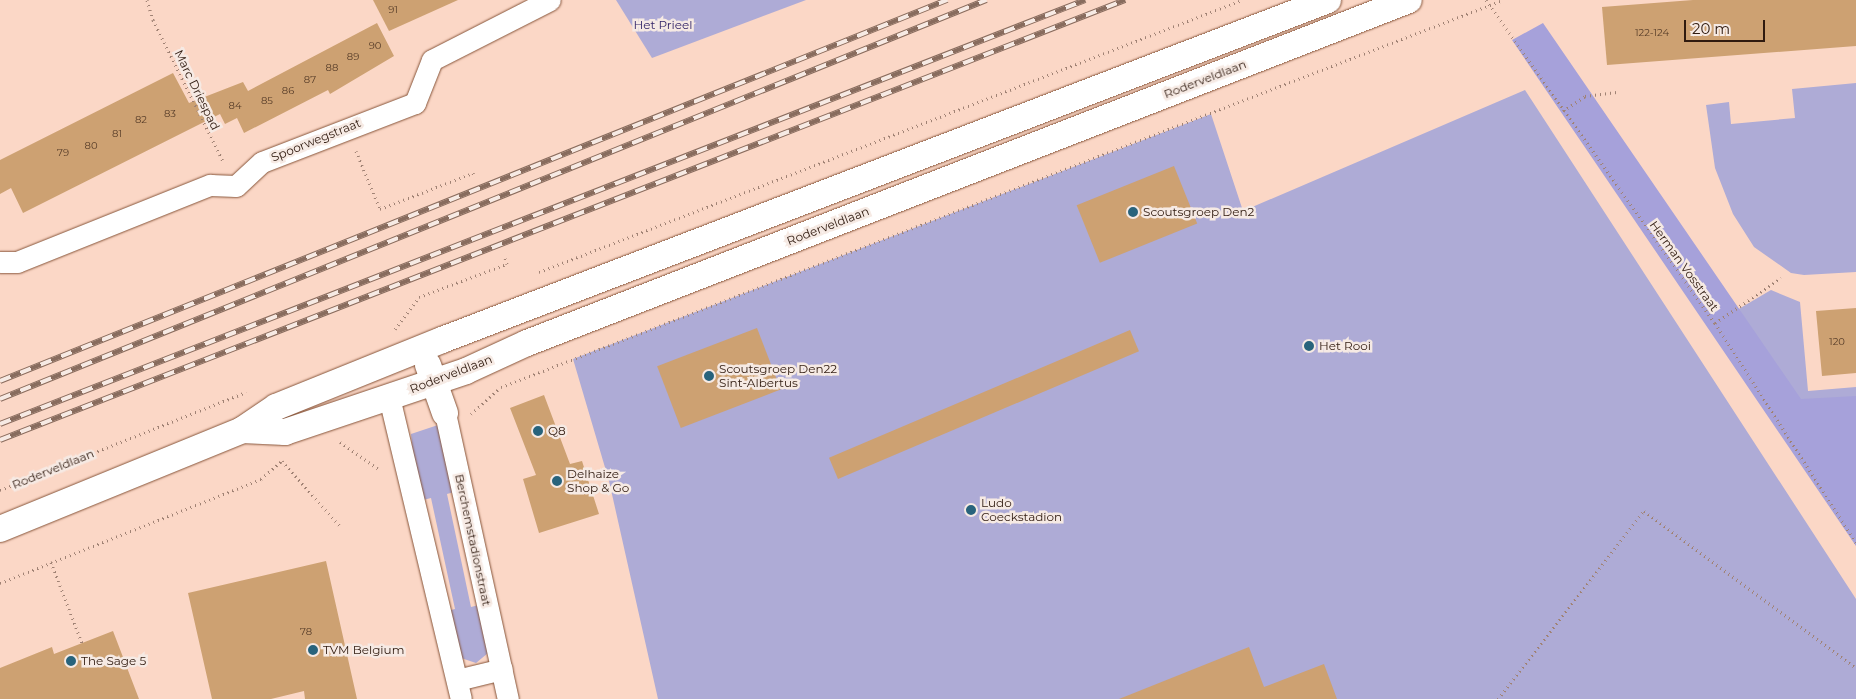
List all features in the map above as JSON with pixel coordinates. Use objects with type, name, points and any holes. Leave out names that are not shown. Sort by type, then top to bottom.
[{"type":"street","name":"Spoorwegstraat","points":[[236,186],[262,162],[346,126],[414,102],[432,60],[550,0]]},
{"type":"street","name":"Roderveldlaan","points":[[0,529],[242,430],[276,407],[422,347],[1328,0]]},
{"type":"street","name":"Roderveldlaan","points":[[242,430],[285,432],[434,382],[1410,0]]},
{"type":"street","points":[[0,262],[17,262],[210,185],[236,186]]},
{"type":"street","name":"Berchemstadionstraat","points":[[422,347],[434,382],[457,415],[508,699]]},
{"type":"street","points":[[380,365],[459,690],[502,670]]},
{"type":"path","name":"Marc Driespad","points":[[147,0],[153,20],[236,186]]},
{"type":"path","points":[[530,277],[545,268],[1242,0]]},
{"type":"path","name":"Herman Vosstraat","points":[[1486,0],[1488,6],[1714,323],[1856,543]]},
{"type":"path","points":[[457,415],[492,392],[524,378],[1503,0]]},
{"type":"path","points":[[1563,110],[1586,96],[1616,92]]},
{"type":"path","points":[[346,126],[380,209],[473,173],[475,177]]},
{"type":"path","points":[[400,331],[392,334],[419,297],[506,264],[504,258]]},
{"type":"path","points":[[1714,323],[1781,278]]},
{"type":"path","name":"Roderveldlaan","points":[[0,490],[257,388]]},
{"type":"path","points":[[337,441],[384,473]]},
{"type":"path","points":[[0,583],[261,479],[286,457]]},
{"type":"path","points":[[282,460],[340,526]]},
{"type":"path","points":[[1498,699],[1644,511],[1856,668]]},
{"type":"path","points":[[51,562],[82,643]]},
{"type":"green space","name":"Het Prieel","points":[[616,0],[806,0],[652,58]]},
{"type":"green space","points":[[1856,83],[1856,272],[1804,275],[1791,273],[1754,247],[1733,214],[1715,168],[1706,105],[1729,102],[1731,124],[1795,118],[1792,89]]},
{"type":"green space","name":"Het Rooi","points":[[1525,90],[1856,599],[1856,699],[658,699],[609,481],[573,359],[1211,114],[1243,211]]},
{"type":"green space","points":[[1771,290],[1800,302],[1808,391],[1856,387],[1856,541],[1715,323]]},
{"type":"green space","points":[[438,425],[454,492],[447,494],[471,607],[479,605],[488,653],[476,663],[461,658],[447,611],[455,609],[431,498],[423,500],[413,455],[411,434]]},
{"type":"shaded area","points":[[1543,23],[1801,399],[1856,396],[1856,546],[1512,40]]},
{"type":"building","points":[[373,0],[458,0],[389,31]]},
{"type":"building","points":[[1693,0],[1856,0],[1856,46],[1607,65],[1602,7]]},
{"type":"building","points":[[377,23],[394,56],[330,94],[328,90],[244,133],[237,118],[225,124],[220,114],[23,213],[11,188],[0,194],[0,160],[173,73],[189,103],[243,82],[248,91]]},
{"type":"building","points":[[1174,166],[1197,223],[1100,263],[1077,205]]},
{"type":"building","points":[[1856,308],[1856,373],[1822,376],[1816,311]]},
{"type":"building","points":[[757,328],[781,390],[681,428],[657,366]]},
{"type":"building","points":[[1130,330],[1139,351],[838,479],[829,458]]},
{"type":"building","points":[[544,395],[570,464],[582,461],[599,514],[539,533],[523,479],[536,475],[510,408]]},
{"type":"building","points":[[326,561],[357,699],[305,699],[304,691],[271,699],[212,699],[188,593]]},
{"type":"building","name":"The Sage 5","points":[[113,631],[139,699],[0,699],[0,668],[52,647],[54,654]]},
{"type":"building","points":[[1249,647],[1264,687],[1324,664],[1337,699],[1119,699]]},
{"type":"railway","points":[[0,381],[947,0]]},
{"type":"railway","points":[[0,399],[986,0]]},
{"type":"railway","points":[[0,424],[1085,0]]},
{"type":"railway","points":[[0,440],[1125,0]]},
{"type":"place","name":"Scoutsgroep Den2","points":[[1133,212]]},
{"type":"place","name":"Het Rooi","points":[[1309,346]]},
{"type":"place","name":"Scoutsgroep Den22 Sint-Albertus","points":[[709,376]]},
{"type":"place","name":"Q8","points":[[538,431]]},
{"type":"place","name":"Delhaize Shop & Go","points":[[557,481]]},
{"type":"place","name":"Ludo Coeckstadion","points":[[971,510]]},
{"type":"place","name":"TVM Belgium","points":[[313,650]]},
{"type":"place","name":"The Sage 5","points":[[71,661]]}]
